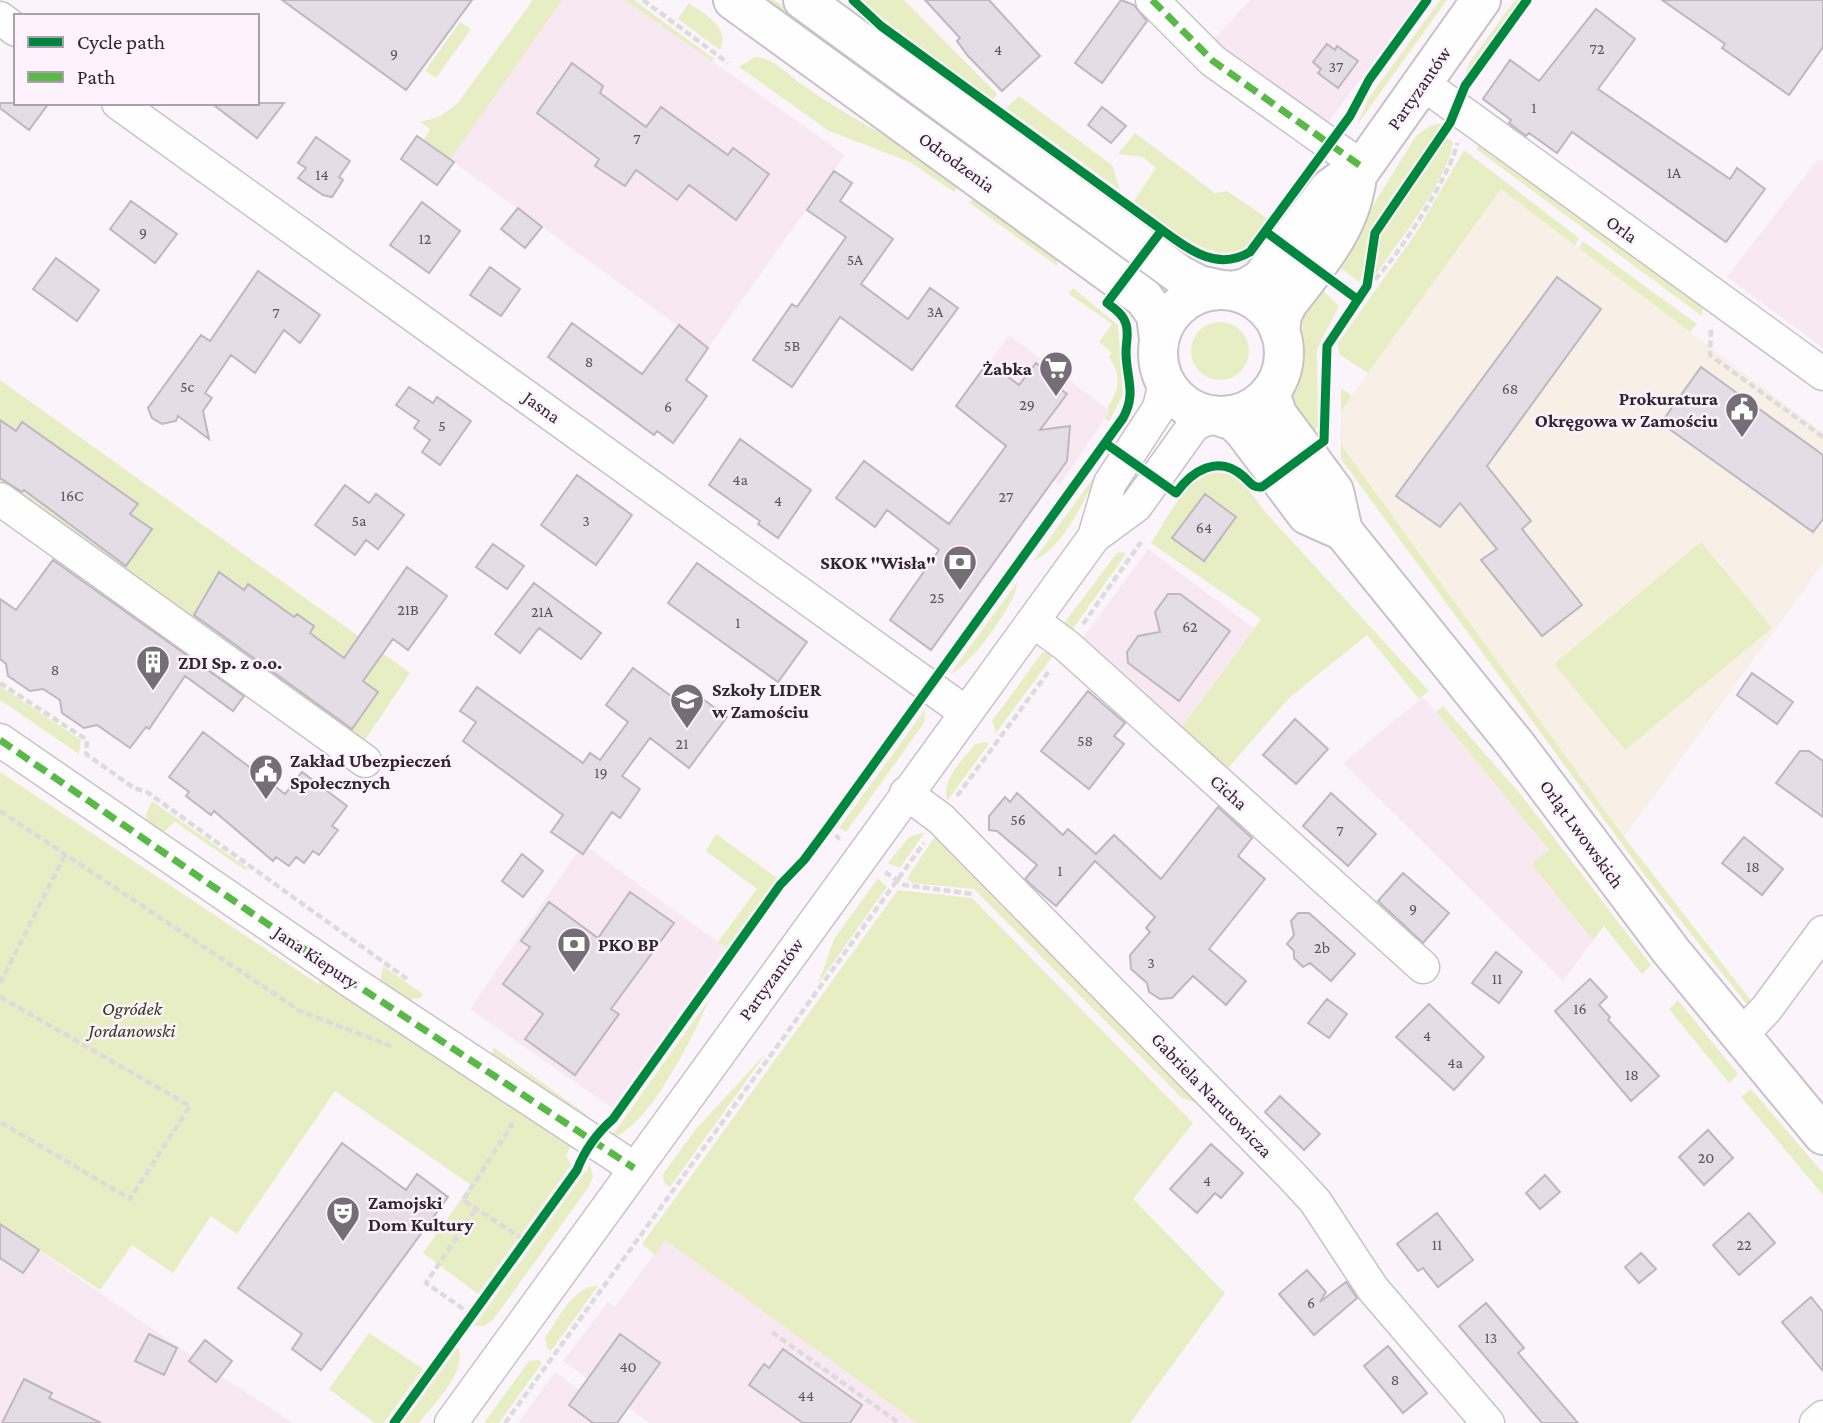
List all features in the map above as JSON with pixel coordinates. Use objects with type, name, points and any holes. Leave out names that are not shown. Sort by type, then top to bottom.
[{"type":"main road","name":"Odrodzenia","points":[[733,0],[1144,298],[1156,315],[1159,339]]},
{"type":"main road","name":"Odrodzenia","points":[[803,0],[1180,275],[1199,285],[1227,290]]},
{"type":"main road","name":"Partyzantów","points":[[1280,332],[1282,315],[1288,303],[1346,220],[1359,171],[1482,0]]},
{"type":"main road","name":"Partyzantów","points":[[1227,290],[1246,288],[1261,279],[1329,189],[1343,178],[1359,171]]},
{"type":"main road","points":[[1227,290],[1258,302],[1271,315],[1280,332],[1283,363],[1270,392],[1247,410],[1216,416],[1185,405],[1165,382],[1158,361],[1159,339],[1166,321],[1178,307],[1203,293],[1227,290]]},
{"type":"main road","name":"Orląt Lwowskich","points":[[1270,392],[1277,414],[1334,491],[1343,531],[1516,745],[1637,908],[1823,1135]]},
{"type":"main road","name":"Orląt Lwowskich","points":[[1216,416],[1234,421],[1244,431],[1307,515],[1343,531]]},
{"type":"street","points":[[1152,0],[1213,61],[1359,171]]},
{"type":"street","name":"Orla","points":[[1422,83],[1823,374]]},
{"type":"street","name":"Jasna","points":[[121,105],[965,712]]},
{"type":"street","name":"Partyzantów","points":[[1094,537],[1110,483],[1160,408],[1165,382]]},
{"type":"street","name":"Partyzantów","points":[[451,1423],[1094,537],[1136,506],[1194,425],[1216,416]]},
{"type":"street","points":[[0,499],[365,761]]},
{"type":"street","name":"Cicha","points":[[1033,621],[1067,646],[1423,967]]},
{"type":"street","name":"Jana Kiepury","points":[[0,740],[352,982],[634,1168]]},
{"type":"street","name":"Gabriela Narutowicza","points":[[906,793],[941,818],[1315,1201],[1362,1275],[1488,1423]]},
{"type":"street","points":[[1740,1037],[1767,1008],[1823,932]]},
{"type":"street","points":[[1816,1423],[1823,1417]]},
{"type":"path","points":[[643,0],[728,63]]},
{"type":"path","points":[[1367,286],[1382,272],[1413,228],[1453,159],[1457,139]]},
{"type":"path","points":[[1367,286],[1370,268]]},
{"type":"path","points":[[1711,327],[1710,355],[1823,438]]},
{"type":"path","points":[[505,1423],[1145,537]]},
{"type":"path","points":[[0,682],[87,740],[86,754],[134,788],[146,792],[412,982]]},
{"type":"path","points":[[0,811],[300,1011],[399,1049]]},
{"type":"path","points":[[827,830],[840,839]]},
{"type":"path","points":[[0,983],[65,855]]},
{"type":"path","points":[[883,870],[897,881]]},
{"type":"path","points":[[0,998],[190,1106],[130,1199],[0,1122]]},
{"type":"path","points":[[500,1118],[512,1125],[463,1200],[526,1241]]},
{"type":"path","points":[[472,1315],[426,1283],[476,1209]]},
{"type":"path","points":[[772,1332],[899,1423]]},
{"type":"shaded area","points":[[545,0],[626,0],[845,155],[708,348],[436,149]]},
{"type":"shaded area","points":[[1250,0],[1419,0],[1325,127],[1209,44]]},
{"type":"shaded area","points":[[1818,159],[1823,162],[1823,348],[1727,277]]},
{"type":"shaded area","points":[[1501,188],[1823,433],[1823,564],[1624,837],[1342,446],[1341,411]]},
{"type":"shaded area","points":[[1009,335],[1110,411],[1060,485],[957,407]]},
{"type":"shaded area","points":[[1148,549],[1254,628],[1177,734],[1077,646]]},
{"type":"shaded area","points":[[1423,697],[1549,850],[1531,864],[1593,940],[1563,981],[1343,763]]},
{"type":"shaded area","points":[[583,844],[726,948],[612,1108],[470,1009]]},
{"type":"shaded area","points":[[0,1224],[221,1376],[293,1423],[0,1423]]},
{"type":"shaded area","points":[[665,1240],[917,1423],[649,1423],[563,1361],[608,1302],[615,1307]]},
{"type":"shaded area","points":[[555,1372],[624,1423],[518,1423]]},
{"type":"green space","points":[[533,0],[562,0],[450,160],[423,141],[430,129],[420,122],[439,117],[457,104]]},
{"type":"green space","points":[[625,0],[634,0],[714,59],[712,61]]},
{"type":"green space","points":[[760,0],[774,0],[1124,253],[1120,260]]},
{"type":"green space","points":[[863,0],[904,0],[997,94],[993,100],[883,19]]},
{"type":"green space","points":[[1440,0],[1447,0],[1357,125],[1368,99]]},
{"type":"green space","points":[[1515,0],[1522,0],[1464,79],[1469,63]]},
{"type":"green space","points":[[689,3],[719,28],[722,35],[720,50],[678,19]]},
{"type":"green space","points":[[460,22],[471,29],[436,78],[425,71]]},
{"type":"green space","points":[[755,57],[774,63],[820,97],[955,179],[954,192],[910,162],[829,131],[739,67]]},
{"type":"green space","points":[[1019,96],[1112,165],[1120,190],[1006,108]]},
{"type":"green space","points":[[1446,122],[1382,212],[1372,232],[1366,269],[1359,282],[1336,265],[1416,136],[1430,126]]},
{"type":"green space","points":[[1135,133],[1215,193],[1227,191],[1267,218],[1251,242],[1244,248],[1231,252],[1216,252],[1201,247],[1171,229],[1134,201],[1156,168],[1143,157],[1118,154]]},
{"type":"green space","points":[[1446,137],[1453,142],[1441,176],[1420,212],[1373,278],[1382,230]]},
{"type":"green space","points":[[1480,142],[1703,306],[1702,316],[1476,149]]},
{"type":"green space","points":[[1464,150],[1579,238],[1575,245],[1501,189],[1368,373],[1339,354],[1338,343],[1418,230]]},
{"type":"green space","points":[[980,197],[1057,258],[1057,266],[968,202]]},
{"type":"green space","points":[[1583,241],[1697,324],[1690,332],[1579,248]]},
{"type":"green space","points":[[1073,288],[1118,325],[1123,394],[1109,422],[1105,418],[1110,411],[1107,409],[1114,396],[1117,377],[1109,357],[1112,353],[1099,342],[1112,324],[1069,294]]},
{"type":"green space","points":[[1320,288],[1339,306],[1317,349],[1318,426],[1312,436],[1295,407],[1293,391],[1301,360],[1303,314]]},
{"type":"green space","points":[[1220,322],[1231,324],[1244,335],[1249,351],[1247,362],[1236,375],[1220,380],[1209,378],[1196,367],[1191,351],[1193,340],[1204,327]]},
{"type":"green space","points":[[0,380],[410,673],[363,743],[0,480]]},
{"type":"green space","points":[[1341,388],[1352,396],[1341,411]]},
{"type":"green space","points":[[1341,411],[1342,446],[1624,837],[1752,1002],[1748,1006],[1643,873],[1341,459]]},
{"type":"green space","points":[[1098,471],[1063,535],[1033,561]]},
{"type":"green space","points":[[1215,472],[1233,475],[1242,481],[1266,513],[1429,691],[1419,699],[1367,635],[1289,698],[1222,775],[1177,734],[1261,619],[1151,543],[1194,482]]},
{"type":"green space","points":[[1701,542],[1772,628],[1625,750],[1554,664]]},
{"type":"green space","points":[[1117,553],[1126,554],[1067,637],[1065,622]]},
{"type":"green space","points":[[1017,582],[1010,603],[991,633],[958,670],[950,674]]},
{"type":"green space","points":[[1042,653],[1055,653],[996,733],[992,721]]},
{"type":"green space","points":[[0,686],[81,740],[79,754],[0,700]]},
{"type":"green space","points":[[1443,706],[1522,796],[1651,965],[1642,974],[1604,926],[1593,940],[1531,864],[1549,850],[1436,712]]},
{"type":"green space","points":[[926,708],[924,723],[846,832],[839,828]]},
{"type":"green space","points":[[975,744],[989,744],[947,801],[947,785],[954,770]]},
{"type":"green space","name":"Ogródek Jordanowski","points":[[0,772],[318,984],[322,979],[571,1146],[566,1155],[571,1165],[478,1294],[423,1253],[471,1185],[335,1091],[237,1234],[211,1216],[173,1273],[132,1245],[100,1290],[0,1224]]},
{"type":"green space","points":[[152,801],[248,868],[245,870],[175,822],[162,833],[147,825],[146,814]]},
{"type":"green space","points":[[925,832],[900,868],[888,863],[909,837]]},
{"type":"green space","points":[[716,834],[777,878],[726,948],[718,942],[757,889],[706,851]]},
{"type":"green space","points":[[936,835],[1204,1106],[1182,1098],[974,889],[912,883],[907,878]]},
{"type":"green space","points":[[878,878],[887,887],[818,984],[834,939]]},
{"type":"green space","points":[[898,890],[972,898],[1193,1123],[1133,1199],[1225,1293],[1130,1423],[917,1423],[665,1240],[655,1255],[642,1244]]},
{"type":"green space","points":[[383,966],[423,994],[420,998],[404,1000],[380,982]]},
{"type":"green space","points":[[709,999],[694,1033],[654,1100],[625,1131],[611,1137]]},
{"type":"green space","points":[[1678,1000],[1738,1074],[1729,1083],[1669,1009]]},
{"type":"green space","points":[[493,1047],[587,1115],[588,1120],[492,1059]]},
{"type":"green space","points":[[767,1052],[670,1187],[664,1183],[663,1174],[696,1129]]},
{"type":"green space","points":[[1751,1089],[1823,1173],[1823,1195],[1741,1097]]},
{"type":"green space","points":[[590,1165],[593,1177],[588,1188],[493,1320],[484,1326],[474,1326]]},
{"type":"green space","points":[[598,1286],[551,1351],[547,1348],[545,1338],[567,1305],[581,1291]]},
{"type":"green space","points":[[369,1333],[423,1369],[384,1423],[375,1423],[329,1389]]},
{"type":"green space","points":[[458,1347],[458,1367],[447,1387],[419,1423],[403,1423]]},
{"type":"green space","points":[[539,1360],[542,1363],[499,1423],[484,1423],[529,1361]]},
{"type":"building","points":[[282,0],[472,0],[406,90]]},
{"type":"building","points":[[925,0],[989,0],[1040,56],[1002,91],[968,56],[957,41],[960,38]]},
{"type":"building","points":[[1121,0],[1134,5],[1147,21],[1102,83],[1075,63]]},
{"type":"building","points":[[1662,0],[1823,0],[1823,47],[1789,95],[1722,48],[1725,44]]},
{"type":"building","points":[[1596,9],[1635,39],[1598,89],[1730,179],[1737,168],[1765,189],[1726,242],[1572,132],[1557,153],[1529,133],[1526,136],[1509,123],[1511,120],[1483,99],[1510,60],[1539,81]]},
{"type":"building","points":[[1327,44],[1335,50],[1337,46],[1358,61],[1338,88],[1318,73],[1321,69],[1313,62]]},
{"type":"building","points":[[572,63],[603,86],[600,93],[646,127],[661,107],[728,155],[733,148],[769,174],[736,220],[689,185],[677,200],[636,170],[625,186],[595,166],[599,159],[537,113]]},
{"type":"building","points":[[0,103],[48,105],[29,130],[0,108]]},
{"type":"building","points":[[284,103],[257,138],[214,105]]},
{"type":"building","points":[[1102,107],[1126,126],[1111,143],[1088,125]]},
{"type":"building","points":[[417,136],[454,162],[437,185],[401,159]]},
{"type":"building","points":[[316,137],[350,161],[339,177],[343,180],[332,197],[323,195],[298,178],[306,168],[298,163]]},
{"type":"building","points":[[834,171],[852,183],[840,201],[893,239],[861,284],[908,319],[930,288],[958,308],[912,370],[840,317],[792,387],[753,360],[792,304],[797,307],[846,237],[807,210]]},
{"type":"building","points":[[131,201],[177,234],[155,263],[110,229]]},
{"type":"building","points":[[422,202],[460,231],[429,273],[390,245]]},
{"type":"building","points":[[518,208],[542,227],[525,248],[501,229]]},
{"type":"building","points":[[56,258],[99,290],[77,321],[33,289]]},
{"type":"building","points":[[490,267],[520,289],[501,316],[470,295]]},
{"type":"building","points":[[258,271],[320,315],[300,343],[284,330],[255,373],[231,355],[205,393],[212,398],[203,411],[209,439],[178,416],[176,421],[162,424],[152,418],[148,408],[201,335],[210,341]]},
{"type":"building","points":[[1557,277],[1601,309],[1487,466],[1531,521],[1522,529],[1582,605],[1542,636],[1481,560],[1497,549],[1460,503],[1440,527],[1396,496]]},
{"type":"building","points":[[572,323],[642,374],[679,325],[708,348],[686,380],[707,396],[673,443],[657,431],[654,435],[548,357]]},
{"type":"building","points":[[988,362],[1019,385],[1036,363],[1055,378],[1052,383],[1067,394],[1040,430],[1070,426],[1067,461],[931,650],[890,620],[939,550],[887,510],[875,527],[836,498],[864,461],[949,524],[1006,446],[956,406]]},
{"type":"building","name":"Prokuratura Okręgowa w Zamościu","points":[[1701,367],[1823,455],[1823,519],[1813,532],[1661,423]]},
{"type":"building","points":[[409,387],[433,403],[437,397],[471,421],[440,465],[422,452],[430,440],[414,428],[419,421],[396,405]]},
{"type":"building","points":[[0,420],[16,431],[22,422],[138,504],[130,514],[152,529],[126,566],[24,490],[22,492],[0,478]]},
{"type":"building","points":[[740,439],[811,490],[778,538],[758,524],[760,521],[709,485]]},
{"type":"building","points":[[577,475],[632,515],[596,565],[541,525]]},
{"type":"building","points":[[345,485],[369,503],[376,494],[404,515],[378,549],[366,540],[355,555],[315,525]]},
{"type":"building","points":[[1205,494],[1236,517],[1204,561],[1172,538]]},
{"type":"building","points":[[493,544],[524,566],[507,589],[476,567]]},
{"type":"building","points":[[53,560],[244,696],[233,711],[185,676],[149,729],[146,727],[130,748],[97,725],[84,728],[62,713],[60,700],[43,689],[30,691],[8,676],[6,664],[0,659],[0,599],[16,610]]},
{"type":"building","points":[[697,563],[807,642],[778,682],[668,603]]},
{"type":"building","points":[[407,567],[447,596],[408,650],[393,639],[363,681],[378,692],[352,729],[194,615],[219,572],[244,590],[248,584],[294,617],[297,614],[314,626],[310,633],[344,658]]},
{"type":"building","points":[[534,583],[601,633],[581,659],[539,628],[520,653],[495,634]]},
{"type":"building","points":[[1168,594],[1180,594],[1230,631],[1179,701],[1128,663],[1127,652],[1138,636],[1160,632],[1155,612]]},
{"type":"building","points":[[633,668],[678,701],[688,688],[727,717],[689,768],[650,738],[622,776],[640,789],[620,818],[612,812],[583,854],[551,832],[563,815],[463,741],[476,722],[460,711],[477,687],[583,763],[590,753],[600,760],[628,722],[606,705]]},
{"type":"building","points":[[1752,673],[1793,702],[1777,724],[1737,695]]},
{"type":"building","points":[[1088,691],[1125,723],[1114,736],[1124,744],[1089,789],[1041,751]]},
{"type":"building","points":[[1295,719],[1328,749],[1296,784],[1263,755]]},
{"type":"building","name":"Zakład Ubezpieczeń Społecznych","points":[[203,732],[285,794],[302,772],[347,806],[332,826],[338,830],[319,855],[313,851],[304,863],[296,857],[289,866],[276,857],[273,861],[214,811],[211,815],[186,796],[189,792],[169,777]]},
{"type":"building","points":[[1800,751],[1809,751],[1823,761],[1823,817],[1776,783]]},
{"type":"building","points":[[1017,793],[1063,835],[1068,829],[1096,854],[1114,835],[1161,879],[1218,807],[1252,838],[1238,856],[1265,879],[1209,949],[1246,981],[1226,1005],[1193,976],[1172,998],[1160,999],[1149,992],[1147,983],[1131,969],[1130,955],[1150,932],[1146,928],[1155,917],[1095,861],[1056,906],[1025,879],[1037,865],[997,831],[989,830],[989,816],[1005,797],[1010,802]]},
{"type":"building","points":[[1331,793],[1376,834],[1348,866],[1303,826]]},
{"type":"building","points":[[1744,837],[1783,869],[1762,895],[1722,863]]},
{"type":"building","points":[[522,854],[543,871],[523,897],[502,881]]},
{"type":"building","points":[[1403,873],[1449,913],[1423,943],[1378,901]]},
{"type":"building","name":"PKO BP","points":[[630,892],[674,923],[611,1009],[619,1014],[575,1075],[525,1039],[543,1014],[503,984],[530,947],[521,941],[549,902],[598,938]]},
{"type":"building","points":[[1298,913],[1309,913],[1355,954],[1331,981],[1310,963],[1303,967],[1294,958],[1294,951],[1287,944],[1294,935],[1291,921]]},
{"type":"building","points":[[1496,952],[1522,972],[1499,1003],[1472,983]]},
{"type":"building","points":[[1590,979],[1607,997],[1599,1005],[1610,1017],[1608,1020],[1659,1076],[1631,1101],[1555,1011]]},
{"type":"building","points":[[1327,999],[1347,1014],[1329,1038],[1308,1023]]},
{"type":"building","points":[[1429,1004],[1484,1057],[1454,1090],[1396,1037]]},
{"type":"building","points":[[1280,1096],[1320,1134],[1304,1150],[1265,1112]]},
{"type":"building","points":[[1708,1130],[1733,1158],[1704,1185],[1679,1157]]},
{"type":"building","name":"Zamojski Dom Kultury","points":[[342,1143],[406,1190],[417,1174],[448,1197],[321,1370],[292,1349],[302,1334],[238,1288]]},
{"type":"building","points":[[1211,1144],[1243,1173],[1221,1198],[1215,1193],[1197,1213],[1170,1189]]},
{"type":"building","points":[[1545,1175],[1560,1192],[1540,1209],[1526,1193]]},
{"type":"building","points":[[1437,1213],[1473,1260],[1438,1287],[1423,1268],[1418,1271],[1397,1244]]},
{"type":"building","points":[[1749,1213],[1775,1243],[1739,1275],[1713,1245]]},
{"type":"building","points":[[0,1224],[39,1250],[23,1273],[0,1258]]},
{"type":"building","points":[[1641,1253],[1656,1269],[1639,1283],[1625,1267]]},
{"type":"building","points":[[1307,1270],[1326,1292],[1320,1302],[1346,1282],[1357,1298],[1314,1335],[1279,1294]]},
{"type":"building","points":[[1811,1297],[1823,1312],[1823,1371],[1782,1322]]},
{"type":"building","points":[[1486,1303],[1524,1348],[1518,1353],[1578,1423],[1542,1423],[1459,1326]]},
{"type":"building","points":[[149,1334],[177,1348],[164,1375],[135,1361]]},
{"type":"building","points":[[620,1334],[660,1363],[617,1423],[593,1423],[569,1405]]},
{"type":"building","points":[[205,1340],[232,1361],[216,1382],[189,1361]]},
{"type":"building","points":[[1388,1346],[1427,1393],[1403,1413],[1364,1366]]},
{"type":"building","points":[[783,1349],[862,1405],[850,1423],[803,1423],[749,1385],[764,1364],[769,1368]]},
{"type":"building","points":[[24,1379],[52,1393],[49,1398],[101,1423],[2,1423]]},
{"type":"marked path","points":[[1152,0],[1213,61],[1362,167]]},
{"type":"marked path","points":[[0,740],[352,982],[634,1168]]},
{"type":"cycle path","points":[[853,0],[881,26],[1162,230]]},
{"type":"cycle path","points":[[394,1423],[577,1170],[592,1142],[613,1119],[780,885],[804,860],[827,829],[1123,418],[1130,393],[1126,361],[1127,327],[1121,315],[1107,303],[1162,230],[1203,256],[1226,260],[1250,252],[1350,116],[1369,80],[1427,0]]},
{"type":"cycle path","points":[[1105,443],[1176,493],[1198,472],[1215,466],[1234,470],[1253,486],[1262,487],[1324,441],[1327,346],[1367,286],[1375,233],[1450,123],[1465,86],[1527,0]]},
{"type":"cycle path","points":[[1266,232],[1357,299]]},
{"type":"place","name":"Żabka","points":[[1056,398]]},
{"type":"place","name":"Prokuratura Okręgowa w Zamościu","points":[[1742,439]]},
{"type":"place","name":"SKOK \"Wisła\"","points":[[960,592]]},
{"type":"place","name":"ZDI Sp. z o.o.","points":[[153,692]]},
{"type":"place","name":"Szkoły LIDER w Zamościu","points":[[687,730]]},
{"type":"place","name":"Zakład Ubezpieczeń Społecznych","points":[[266,801]]},
{"type":"place","name":"PKO BP","points":[[574,974]]},
{"type":"place","name":"Zamojski Dom Kultury","points":[[343,1243]]}]
